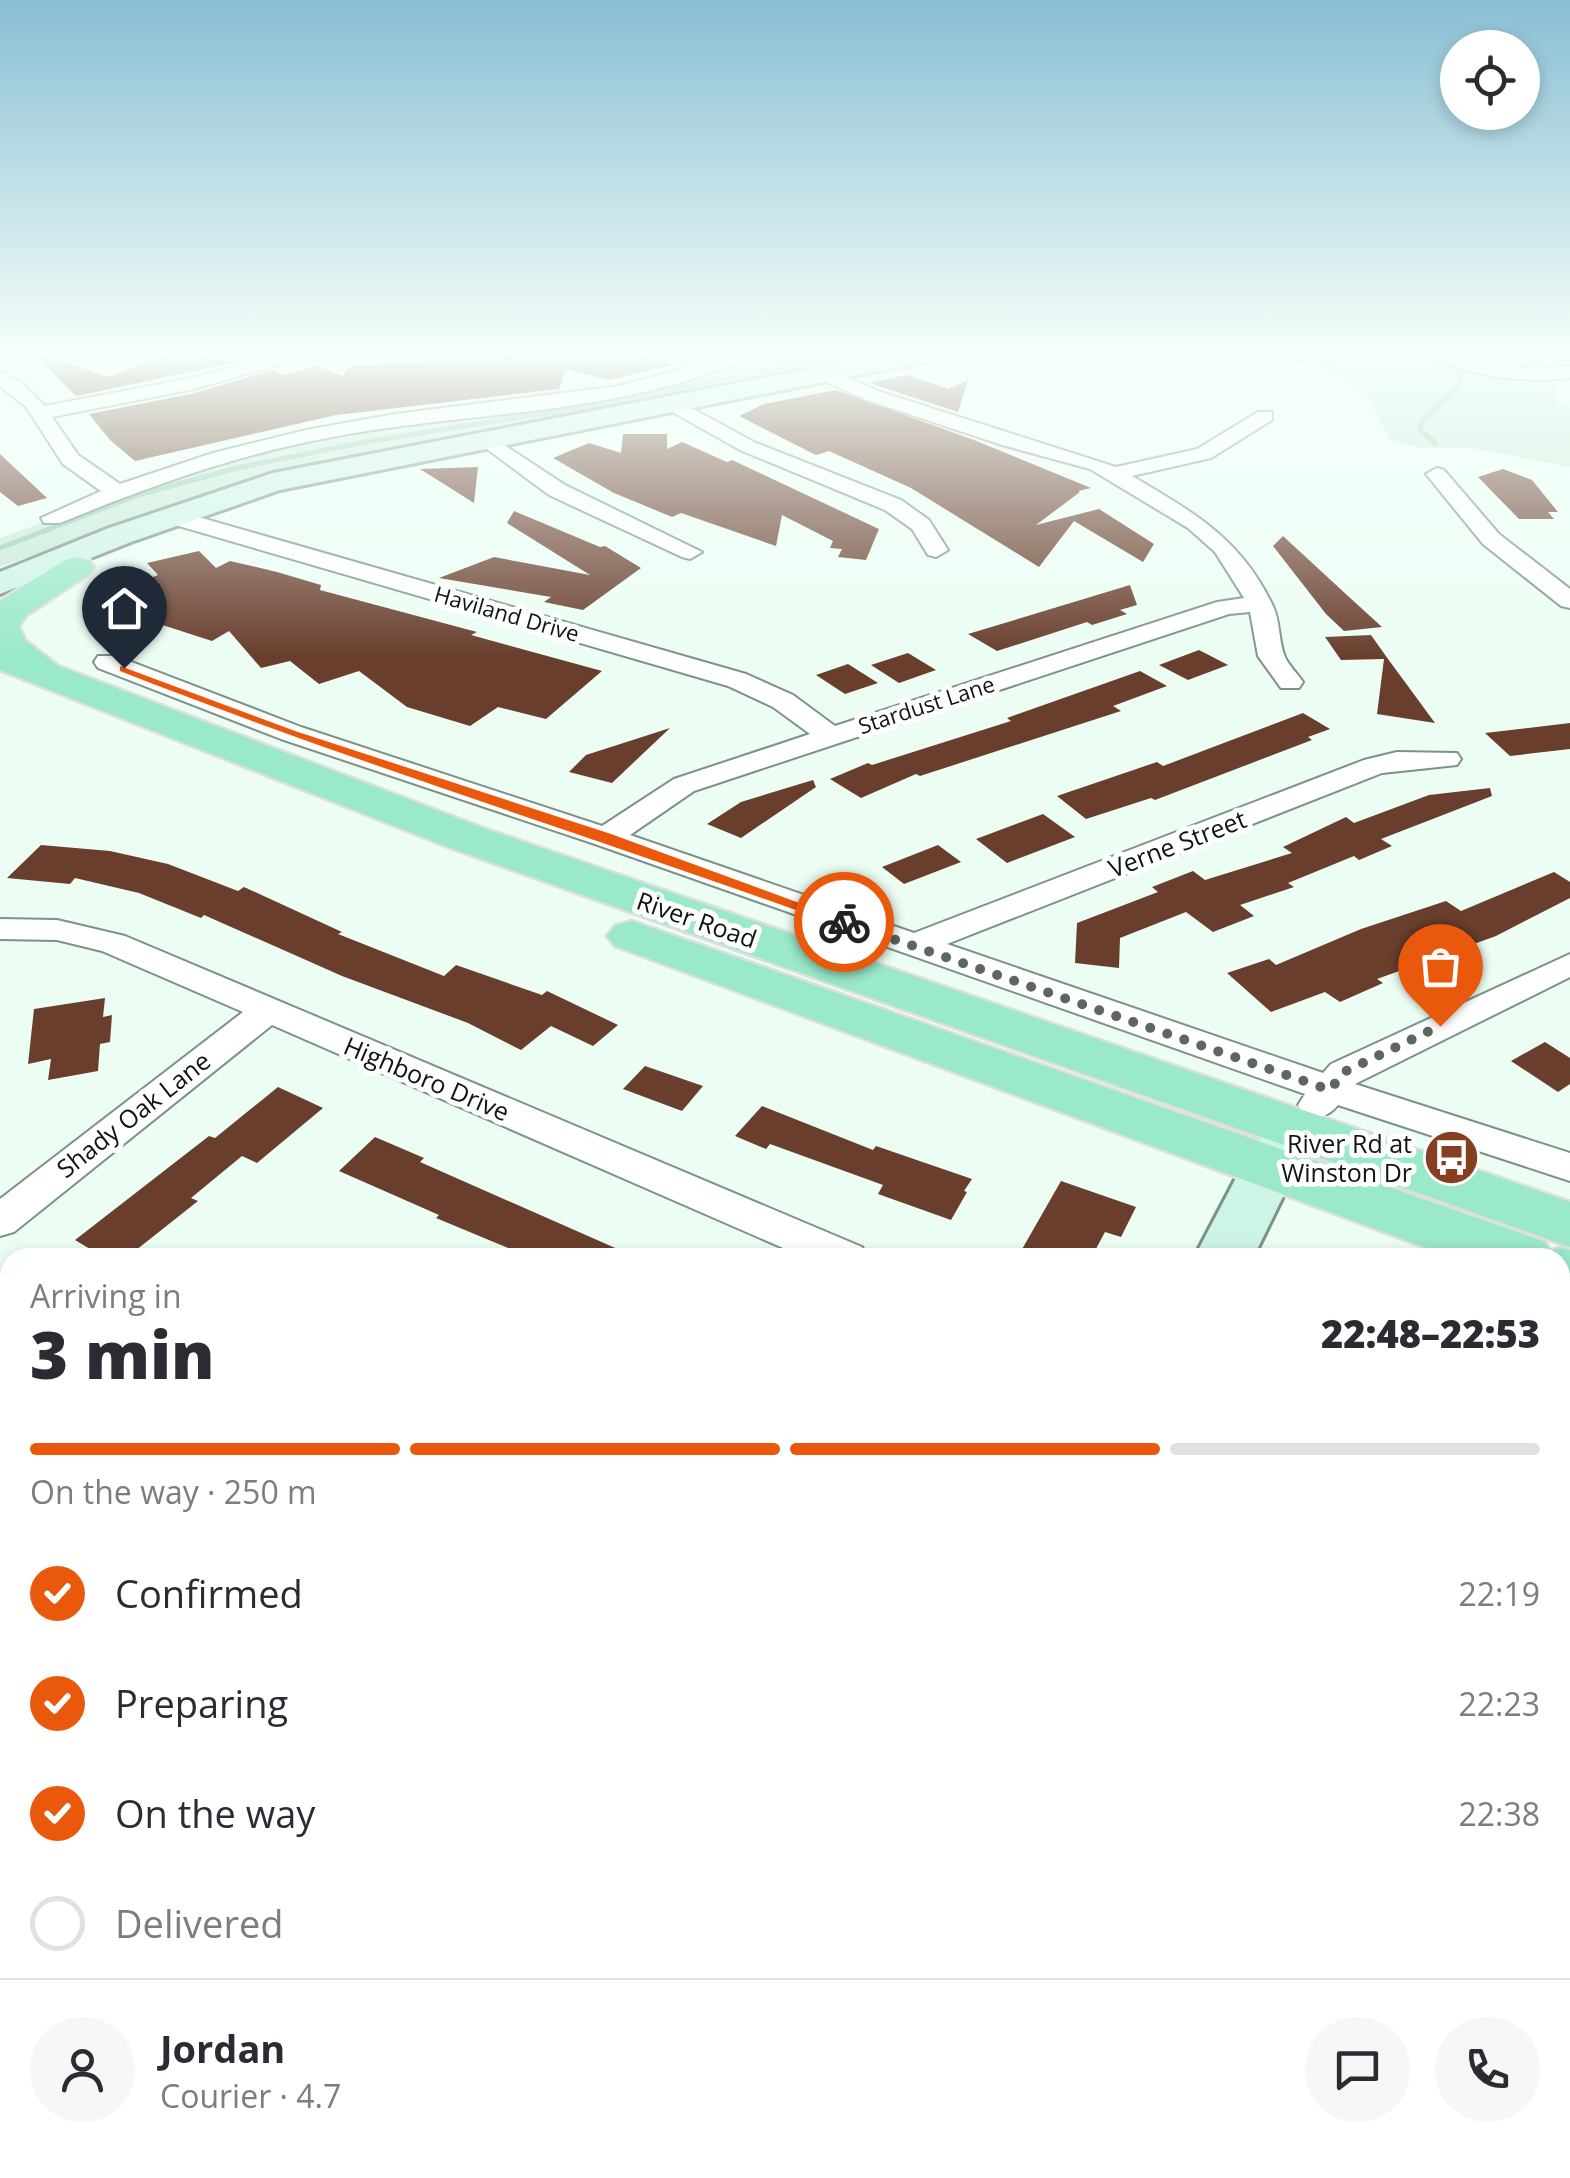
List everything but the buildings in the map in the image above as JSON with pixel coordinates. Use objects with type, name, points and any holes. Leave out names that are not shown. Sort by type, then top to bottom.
[{"type":"main road","points":[[4,586],[172,517],[273,482],[415,453]]},
{"type":"main road","points":[[23,686],[1,626],[12,610],[78,566],[172,517]]},
{"type":"main road","points":[[4,586],[78,566]]},
{"type":"main road","name":"River Road","points":[[23,686],[1570,1224]]},
{"type":"main road","points":[[1229,1248],[1298,1130]]},
{"type":"main road","name":"River Road","points":[[1298,1130],[1505,1248]]},
{"type":"street","points":[[64,453],[84,471],[117,490]]},
{"type":"street","points":[[52,518],[117,490],[237,453]]},
{"type":"street","points":[[506,453],[558,490],[690,552]]},
{"type":"street","points":[[764,453],[894,505],[922,525],[936,550]]},
{"type":"street","points":[[1056,453],[1113,474],[1212,535],[1260,604],[1269,630],[1271,656],[1290,682]]},
{"type":"street","points":[[1113,474],[1206,453]]},
{"type":"street","points":[[1437,474],[1491,539],[1570,602]]},
{"type":"street","name":"Haviland Drive","points":[[172,517],[736,680],[783,700],[830,736]]},
{"type":"street","name":"Stardust Lane","points":[[606,837],[684,785],[1226,608],[1260,604]]},
{"type":"street","points":[[107,662],[290,733],[606,837],[911,946],[1298,1130],[1570,1167]]},
{"type":"street","name":"Verne Street","points":[[911,946],[1374,766],[1447,759]]},
{"type":"street","name":"Highboro Drive","points":[[0,929],[57,930],[113,944],[824,1248]]},
{"type":"street","points":[[1298,1130],[1344,1072],[1570,964]]},
{"type":"street","name":"Shady Oak Lane","points":[[0,1221],[268,1010]]},
{"type":"green space","points":[[237,453],[383,453],[187,499],[0,567],[0,538]]},
{"type":"green space","points":[[1496,453],[1570,453],[1570,467]]},
{"type":"waterway","points":[[0,548],[138,495],[313,453]]},
{"type":"way so far","points":[[844,922],[1330,1090],[1344,1072],[1440,1026]]},
{"type":"place","name":"River Rd at Winston Dr","points":[[1451,1157]]},
{"type":"route","points":[[124,668],[290,733],[606,837],[844,922]]}]
